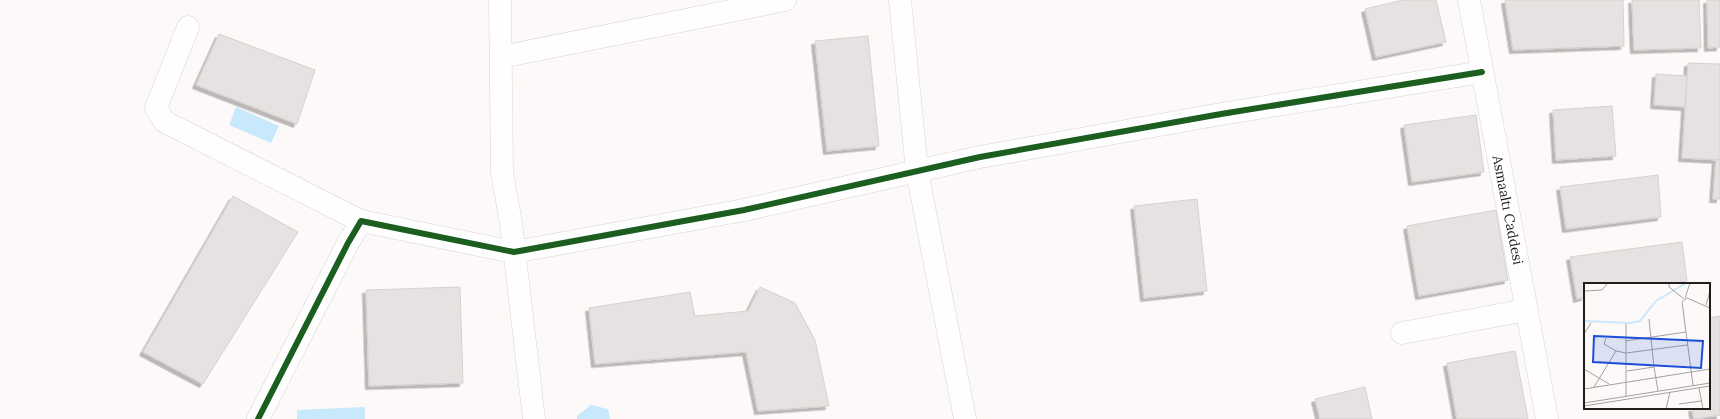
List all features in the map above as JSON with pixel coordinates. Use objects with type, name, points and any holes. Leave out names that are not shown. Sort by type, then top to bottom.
[{"type":"street","points":[[500,0],[502,173],[511,222],[534,419]]},
{"type":"street","points":[[500,56],[785,0]]},
{"type":"street","points":[[900,0],[917,171],[965,419]]},
{"type":"street","name":"Asmaaltı Caddesi","points":[[1469,0],[1547,419]]},
{"type":"street","points":[[188,27],[156,108],[165,122],[361,221],[514,252],[744,210],[980,157],[1221,114],[1482,72]]},
{"type":"street","points":[[258,419],[361,221]]},
{"type":"street","points":[[1402,333],[1526,310]]},
{"type":"water","points":[[236,107],[279,126],[271,143],[229,125]]},
{"type":"water","points":[[591,405],[608,409],[610,419],[577,419],[577,416]]},
{"type":"water","points":[[365,407],[365,419],[297,419],[297,410]]},
{"type":"building","points":[[1403,0],[1436,0],[1446,42],[1376,57],[1365,9]]},
{"type":"building","points":[[1505,0],[1623,0],[1624,46],[1513,50]]},
{"type":"building","points":[[1632,0],[1699,0],[1701,48],[1634,50]]},
{"type":"building","points":[[1707,0],[1720,0],[1720,47],[1708,48]]},
{"type":"building","points":[[219,34],[315,70],[297,124],[196,85]]},
{"type":"building","points":[[868,36],[879,146],[827,151],[815,41]]},
{"type":"building","points":[[1688,63],[1720,64],[1720,160],[1682,158]]},
{"type":"building","points":[[1656,74],[1687,76],[1685,107],[1654,105]]},
{"type":"building","points":[[1612,106],[1616,156],[1556,160],[1553,110]]},
{"type":"building","points":[[1476,115],[1484,172],[1412,182],[1404,125]]},
{"type":"building","points":[[1716,159],[1720,160],[1720,199],[1713,199]]},
{"type":"building","points":[[1658,175],[1661,217],[1566,229],[1560,187]]},
{"type":"building","points":[[233,196],[298,232],[203,384],[143,352]]},
{"type":"building","points":[[1197,199],[1207,291],[1144,298],[1134,206]]},
{"type":"building","points":[[1496,210],[1508,280],[1419,296],[1407,226]]},
{"type":"building","points":[[1682,242],[1687,281],[1676,283],[1584,283],[1584,297],[1577,299],[1570,257]]},
{"type":"building","points":[[460,287],[463,383],[369,386],[366,290]]},
{"type":"building","points":[[760,287],[795,303],[815,340],[829,406],[758,411],[746,352],[595,364],[589,308],[690,292],[695,316],[748,311]]},
{"type":"building","points":[[1720,316],[1720,415],[1694,419],[1692,409],[1710,409],[1710,318]]},
{"type":"building","points":[[1515,351],[1528,419],[1457,419],[1447,363]]},
{"type":"building","points":[[1365,387],[1372,419],[1320,419],[1315,399]]},
{"type":"cycle path","points":[[258,419],[348,243],[361,221],[514,252],[744,210],[980,157],[1221,114],[1482,72]]}]
